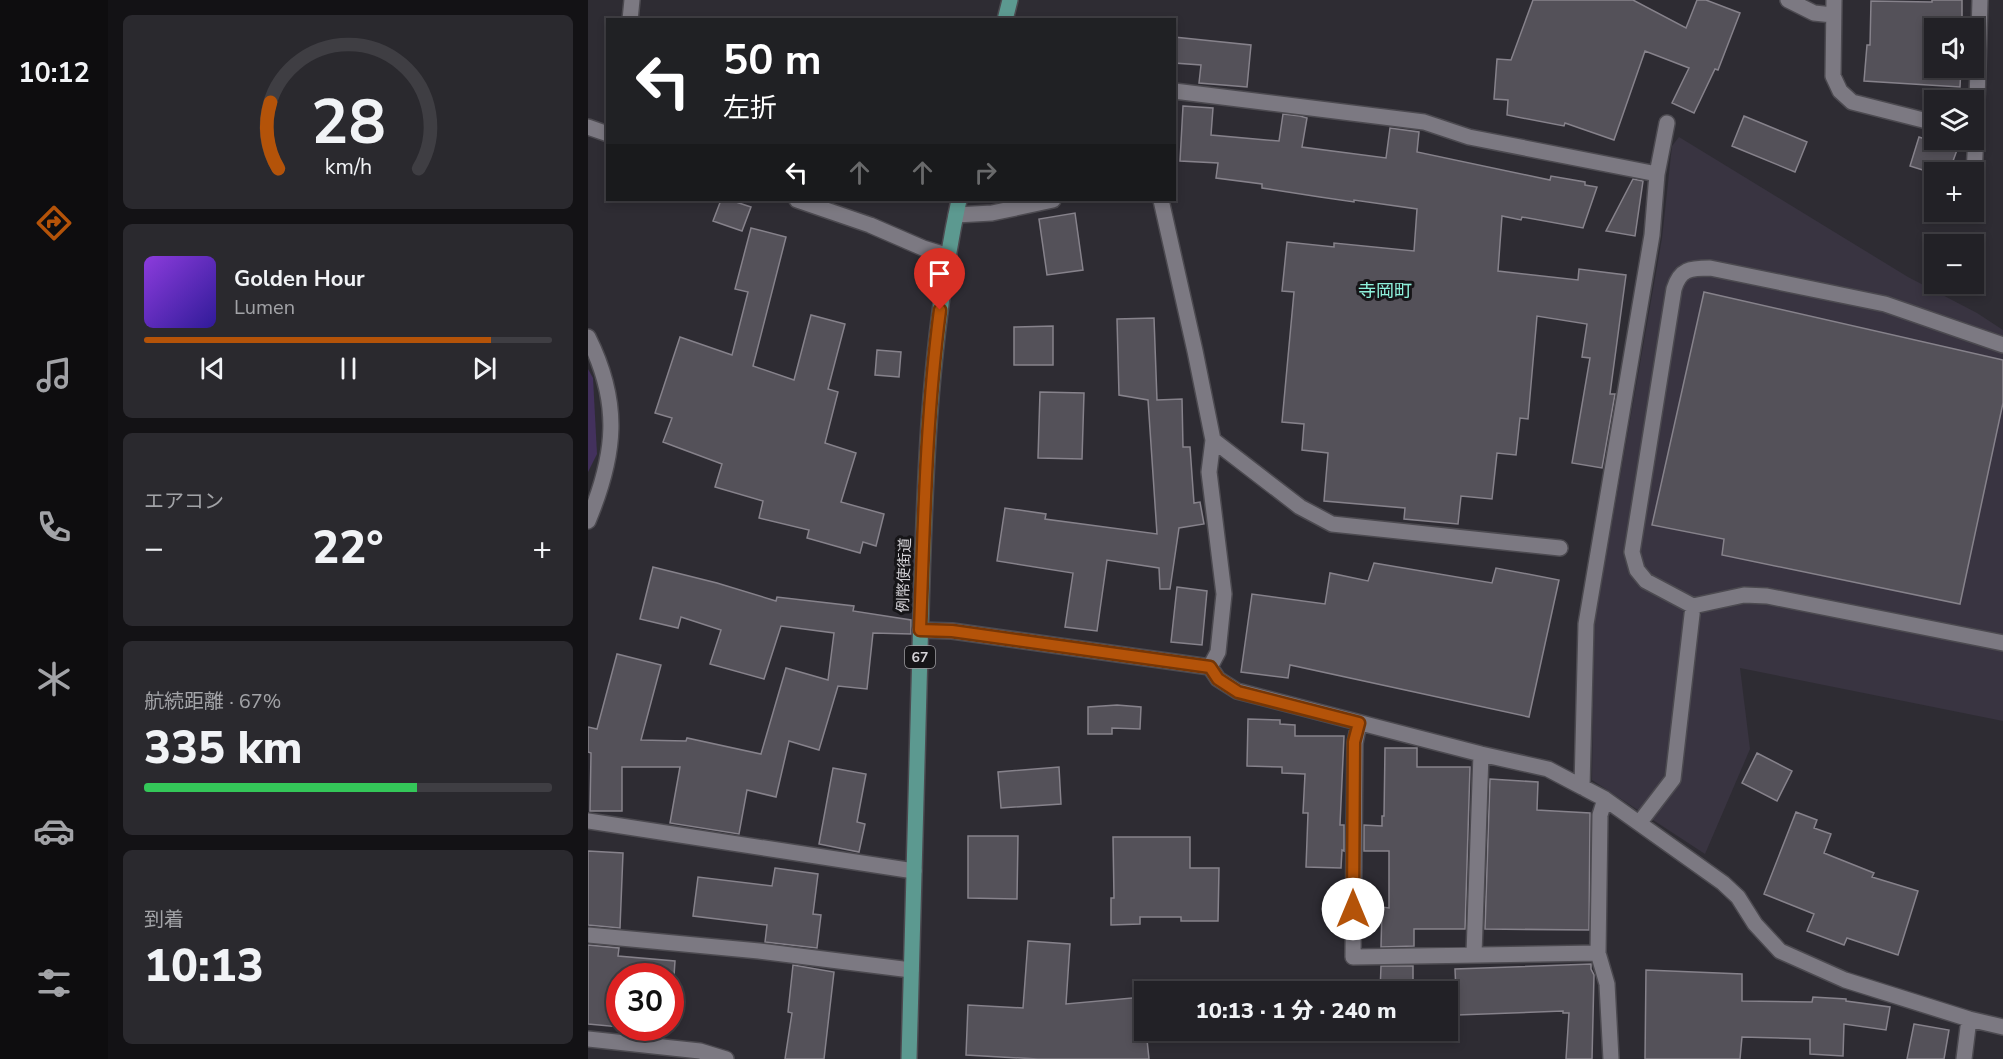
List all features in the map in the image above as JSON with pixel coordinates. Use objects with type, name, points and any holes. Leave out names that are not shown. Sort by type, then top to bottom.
[{"type":"main road","points":[[1006,18],[1010,0]]},
{"type":"main road","name":"67","points":[[949,256],[958,207]]},
{"type":"main road","name":"例幣使街道","points":[[909,1059],[925,479],[930,396],[949,256]]},
{"type":"street","points":[[630,18],[632,0]]},
{"type":"street","points":[[1788,0],[1814,13],[1834,8],[1833,76],[1840,91],[1852,102],[1924,120]]},
{"type":"street","points":[[1977,90],[1980,0]]},
{"type":"street","points":[[1176,91],[1424,122],[1469,137],[1657,174]]},
{"type":"street","points":[[1582,787],[1586,624],[1652,235],[1657,174],[1667,123]]},
{"type":"street","points":[[588,127],[606,133]]},
{"type":"street","points":[[800,201],[870,225],[922,248],[949,256]]},
{"type":"street","points":[[958,207],[992,213],[1048,201]]},
{"type":"street","points":[[1161,201],[1213,441],[1209,472],[1224,594],[1218,652],[1210,667]]},
{"type":"street","points":[[2003,345],[1885,304],[1710,268],[1692,268],[1677,279],[1674,289],[1632,552],[1637,570],[1646,581],[1693,606],[1744,595],[1767,596],[2003,643]]},
{"type":"street","points":[[588,337],[604,375],[611,406],[610,455],[604,479],[588,521]]},
{"type":"street","points":[[1213,441],[1300,507],[1332,524],[1560,548]]},
{"type":"street","points":[[1640,822],[1673,779],[1693,606]]},
{"type":"street","points":[[920,630],[952,631],[1210,667],[1218,679],[1238,692],[1548,769],[1605,799],[1723,883],[1738,897],[1755,924],[1779,951],[1845,980],[1969,1019],[2003,1027]]},
{"type":"street","points":[[1359,723],[1354,742],[1353,957],[1598,953]]},
{"type":"street","points":[[1474,954],[1481,754]]},
{"type":"street","points":[[1605,799],[1600,815],[1598,953],[1607,984],[1611,1059]]},
{"type":"street","points":[[588,821],[914,871]]},
{"type":"street","points":[[588,935],[759,951],[911,970]]},
{"type":"street","points":[[1964,1059],[1969,1019]]},
{"type":"street","points":[[588,1039],[700,1051],[726,1059]]},
{"type":"shaded area","points":[[1679,137],[1924,285],[1924,294],[1941,294],[2003,330],[2003,721],[1740,668],[1750,749],[1705,854],[1592,780],[1594,626],[1662,238],[1672,146]]},
{"type":"shaded area","points":[[588,369],[593,378],[597,454],[588,472]]},
{"type":"building","points":[[1533,0],[1633,0],[1686,28],[1697,0],[1706,0],[1740,13],[1718,70],[1715,69],[1694,113],[1672,103],[1689,68],[1645,51],[1614,140],[1565,123],[1564,126],[1507,115],[1508,100],[1494,99],[1497,59],[1511,60]]},
{"type":"building","points":[[1932,0],[1962,0],[1962,18],[1924,18],[1924,78],[1960,78],[1960,87],[1864,81],[1867,45],[1870,45],[1871,1],[1932,2]]},
{"type":"building","points":[[1176,37],[1251,45],[1247,87],[1199,83],[1201,65],[1176,63]]},
{"type":"building","points":[[1183,106],[1213,108],[1211,135],[1279,141],[1283,114],[1300,116],[1307,118],[1302,147],[1386,158],[1390,128],[1419,132],[1417,152],[1550,180],[1551,176],[1585,182],[1585,185],[1597,187],[1583,228],[1522,217],[1521,220],[1502,216],[1498,271],[1578,280],[1579,269],[1626,275],[1610,394],[1615,394],[1602,468],[1572,463],[1590,358],[1582,357],[1587,324],[1537,316],[1528,419],[1520,418],[1516,455],[1497,453],[1492,499],[1461,496],[1458,524],[1404,519],[1405,508],[1324,501],[1328,453],[1302,450],[1304,424],[1282,422],[1294,292],[1282,291],[1287,242],[1334,247],[1334,243],[1414,251],[1417,209],[1320,197],[1262,188],[1262,184],[1216,178],[1218,163],[1180,161]]},
{"type":"building","points":[[1744,116],[1807,142],[1795,172],[1732,146]]},
{"type":"building","points":[[1919,137],[1924,139],[1924,150],[1957,150],[1953,162],[1924,162],[1924,170],[1910,166]]},
{"type":"building","points":[[1633,179],[1643,181],[1635,236],[1606,231]]},
{"type":"building","points":[[721,201],[733,201],[751,207],[742,231],[713,221]]},
{"type":"building","points":[[1075,213],[1083,270],[1047,275],[1039,219]]},
{"type":"building","points":[[751,228],[786,237],[753,366],[794,380],[811,315],[845,324],[828,389],[838,392],[825,443],[856,453],[841,502],[884,514],[876,546],[863,542],[860,553],[807,538],[809,530],[759,518],[763,501],[715,487],[722,464],[663,442],[672,418],[655,413],[680,337],[732,355],[748,292],[735,289]]},
{"type":"building","points":[[1704,292],[2003,360],[2003,403],[1960,604],[1722,555],[1724,539],[1652,525]]},
{"type":"building","points":[[1154,318],[1157,400],[1182,399],[1183,447],[1190,447],[1194,503],[1200,502],[1204,524],[1179,528],[1170,589],[1160,589],[1159,568],[1107,560],[1097,631],[1065,627],[1073,573],[997,561],[1005,508],[1046,514],[1045,519],[1157,534],[1148,400],[1119,395],[1117,319]]},
{"type":"building","points":[[1053,326],[1053,365],[1014,365],[1014,327]]},
{"type":"building","points":[[877,350],[901,352],[899,377],[875,375]]},
{"type":"building","points":[[1040,392],[1084,393],[1082,459],[1038,458]]},
{"type":"building","points":[[1374,563],[1492,583],[1496,568],[1559,580],[1529,717],[1290,665],[1288,678],[1241,672],[1252,594],[1325,604],[1330,573],[1368,581]]},
{"type":"building","points":[[653,567],[776,601],[777,597],[854,606],[853,611],[911,620],[911,634],[873,633],[867,689],[838,686],[819,750],[789,741],[776,797],[747,790],[739,834],[670,823],[680,767],[622,767],[622,811],[590,811],[591,753],[588,752],[588,727],[597,729],[617,654],[661,665],[641,740],[686,741],[687,738],[761,754],[786,668],[828,680],[834,633],[781,626],[764,679],[710,664],[721,630],[681,617],[678,628],[640,619]]},
{"type":"building","points":[[1177,587],[1207,591],[1202,645],[1171,642]]},
{"type":"building","points":[[1117,705],[1141,707],[1140,729],[1112,728],[1112,734],[1088,734],[1088,707]]},
{"type":"building","points":[[1248,719],[1280,720],[1280,724],[1295,725],[1295,736],[1344,736],[1340,825],[1344,825],[1344,851],[1342,850],[1341,868],[1306,867],[1308,813],[1303,813],[1305,774],[1282,773],[1282,767],[1247,766]]},
{"type":"building","points":[[1385,748],[1417,748],[1417,767],[1470,767],[1465,929],[1414,929],[1414,946],[1381,947],[1382,907],[1389,908],[1389,851],[1364,851],[1364,825],[1382,826]]},
{"type":"building","points":[[1757,753],[1792,771],[1777,801],[1742,783]]},
{"type":"building","points":[[1059,767],[1061,804],[1001,808],[998,772]]},
{"type":"building","points":[[833,768],[866,774],[857,822],[865,824],[859,852],[819,844]]},
{"type":"building","points":[[1490,779],[1538,782],[1537,810],[1590,813],[1589,930],[1485,929]]},
{"type":"building","points":[[1796,812],[1817,820],[1814,828],[1831,834],[1824,853],[1874,873],[1872,877],[1918,891],[1898,955],[1847,938],[1844,945],[1807,931],[1814,914],[1764,894]]},
{"type":"building","points":[[968,836],[1018,836],[1017,899],[968,898]]},
{"type":"building","points":[[1113,837],[1190,837],[1190,868],[1219,868],[1218,921],[1181,921],[1181,917],[1140,917],[1140,924],[1111,925],[1111,898],[1114,898]]},
{"type":"building","points":[[588,851],[623,853],[620,928],[588,925]]},
{"type":"building","points":[[775,868],[818,874],[813,914],[821,915],[817,948],[765,942],[767,925],[693,916],[698,877],[772,886]]},
{"type":"building","points":[[1028,941],[1070,944],[1066,1004],[1134,998],[1134,1041],[1147,1041],[1149,1059],[1038,1059],[966,1055],[968,1005],[1023,1008]]},
{"type":"building","points":[[588,945],[619,948],[618,956],[675,961],[675,963],[606,963],[606,1026],[588,1024]]},
{"type":"building","points":[[1591,964],[1594,975],[1592,1059],[1566,1059],[1569,1013],[1563,1013],[1563,1011],[1458,1015],[1458,981],[1456,981],[1455,969]]},
{"type":"building","points":[[793,965],[834,972],[824,1059],[785,1059],[792,1013],[788,1012]]},
{"type":"building","points":[[1381,966],[1413,966],[1413,981],[1380,981]]},
{"type":"building","points":[[1646,970],[1742,974],[1742,1001],[1812,1002],[1813,997],[1846,999],[1846,1001],[1890,1007],[1886,1030],[1844,1024],[1843,1056],[1810,1054],[1810,1039],[1742,1037],[1740,1059],[1645,1059]]},
{"type":"building","points":[[1914,1024],[1949,1030],[1944,1059],[1907,1059]]},
{"type":"district","name":"寺岡町","points":[[1385,291]]},
{"type":"route","points":[[940,310],[930,396],[920,630],[952,631],[1210,667],[1218,679],[1238,692],[1359,723],[1354,742],[1353,909]]}]
